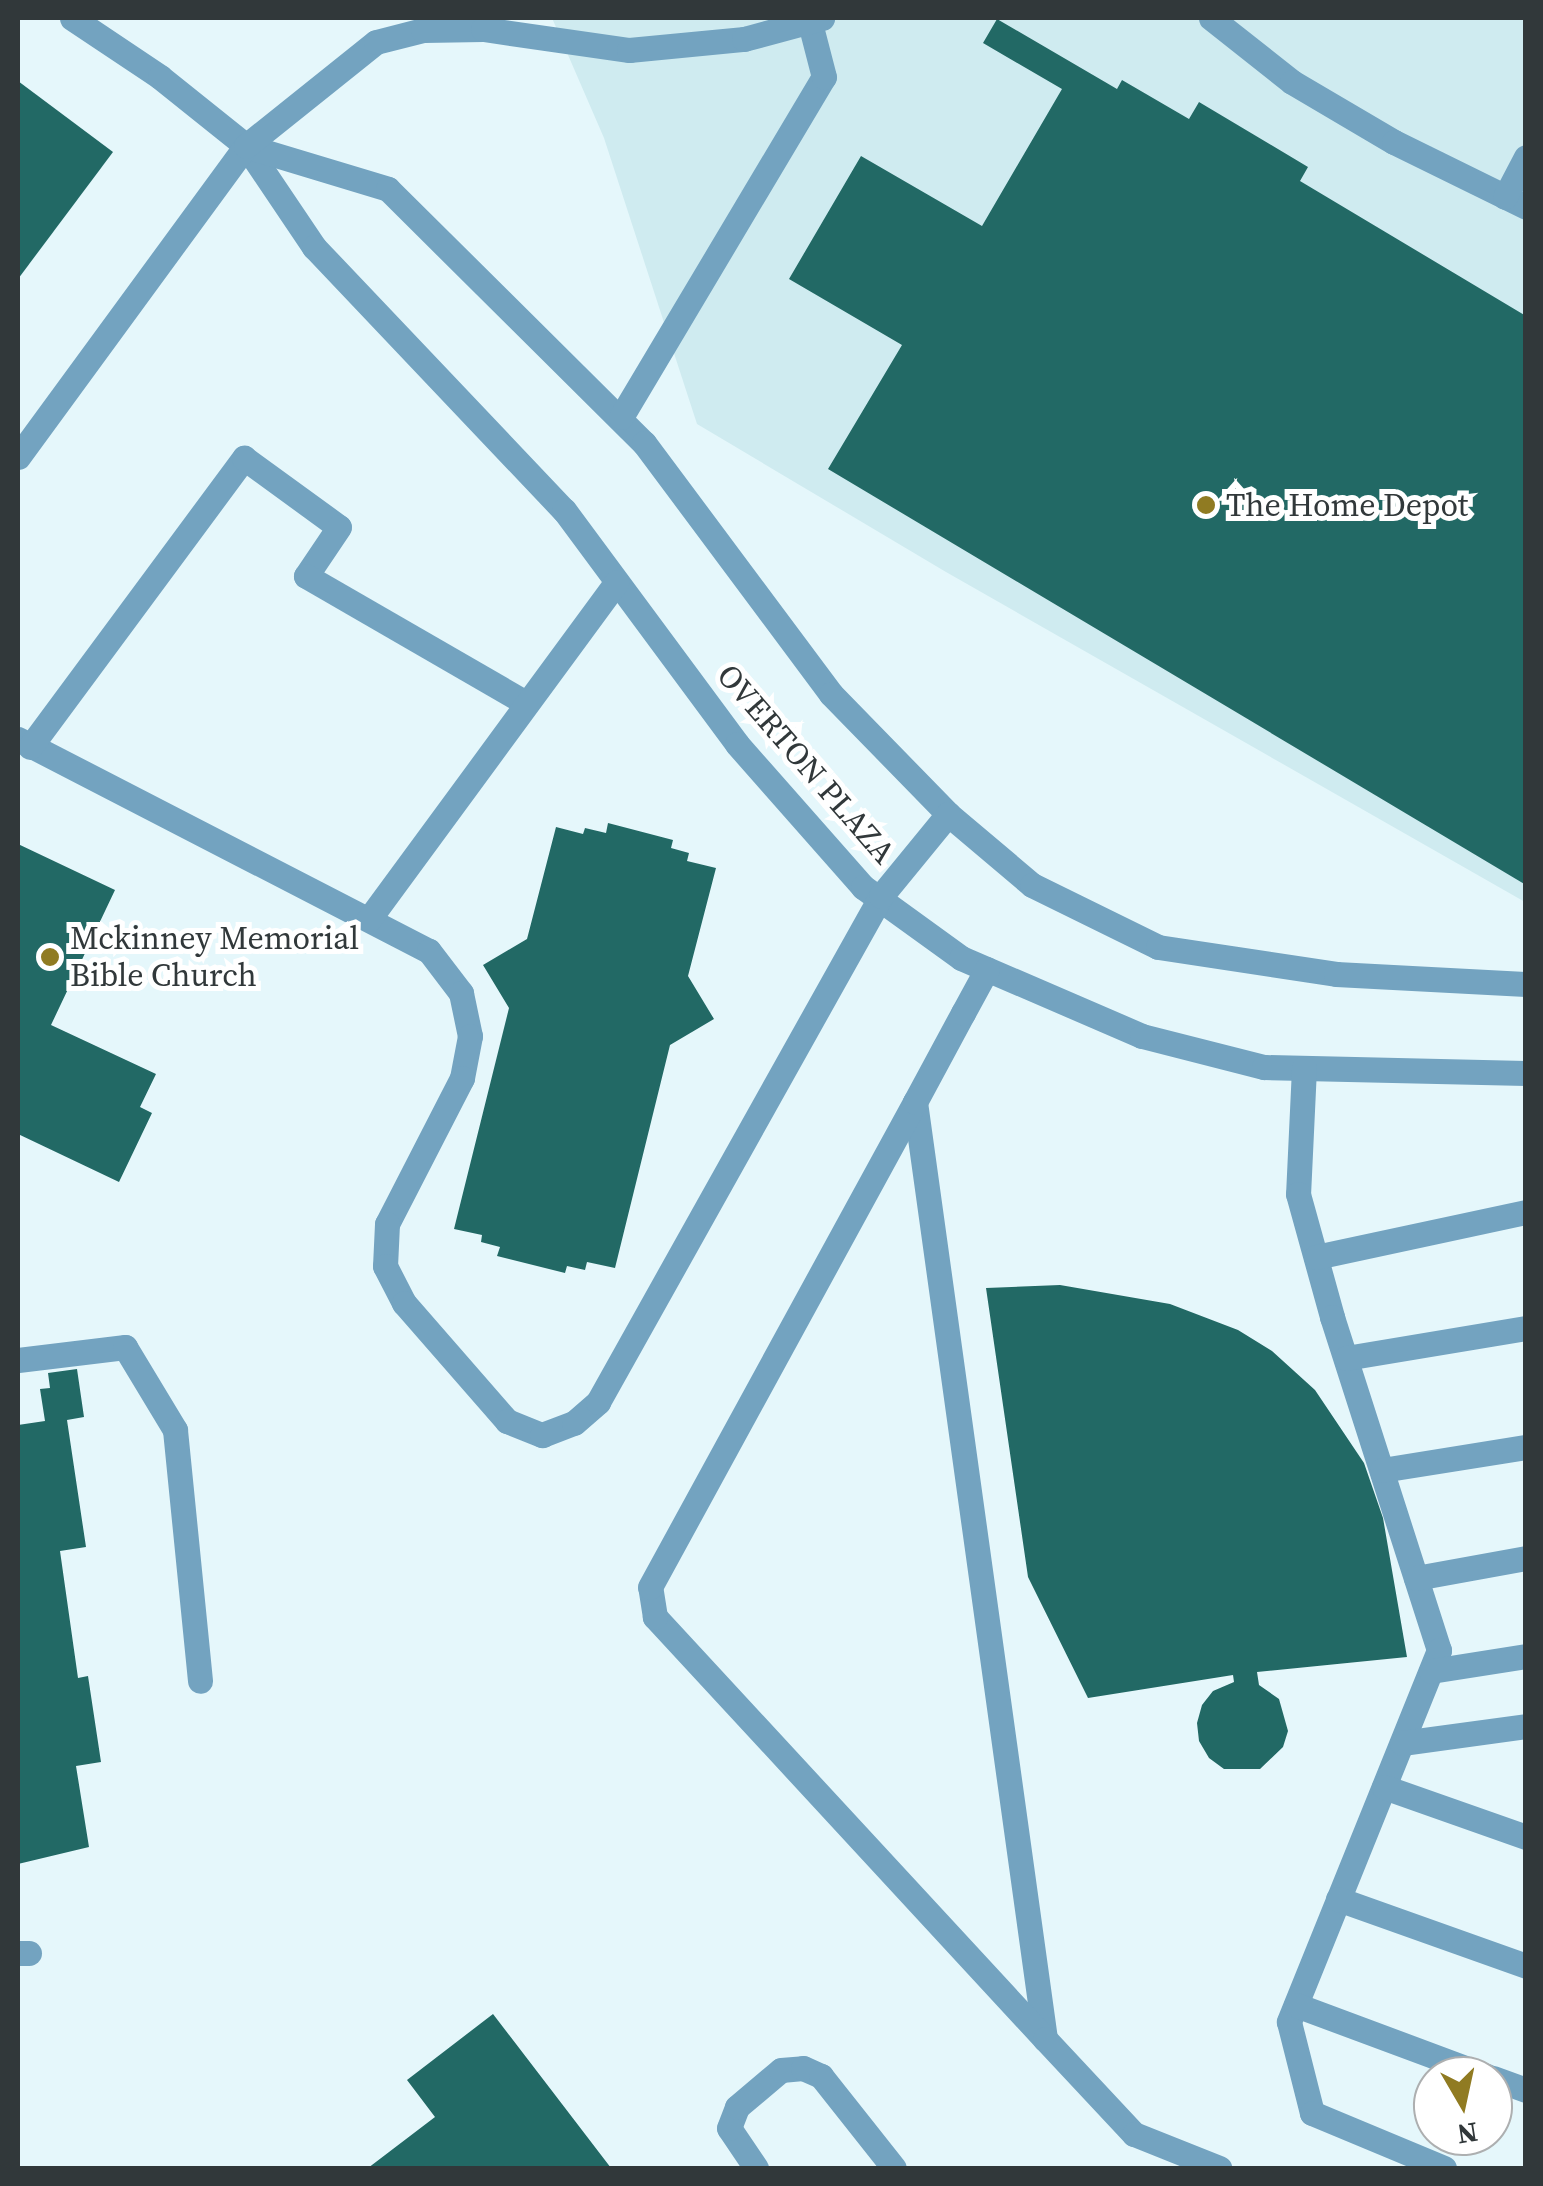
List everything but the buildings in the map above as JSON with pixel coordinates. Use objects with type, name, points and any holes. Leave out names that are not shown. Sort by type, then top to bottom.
[{"type":"street","name":"OVERTON PLAZA","points":[[72,18],[160,77],[246,146],[314,247],[564,510],[737,744],[864,887],[961,958],[1142,1036],[1264,1067],[1526,1073]]},
{"type":"street","points":[[1210,18],[1292,82],[1394,142],[1515,202],[1526,158]]},
{"type":"street","points":[[18,457],[246,146],[376,42],[423,30],[483,29],[629,50],[744,39],[816,20],[824,77],[621,418]]},
{"type":"street","name":"OVERTON PLAZA","points":[[246,146],[388,189],[621,418],[831,694],[948,814],[1032,886],[1158,947],[1336,974],[1526,984]]},
{"type":"street","points":[[524,702],[306,576],[339,528],[244,458],[24,743],[429,951],[461,993],[470,1036],[462,1078],[387,1224],[386,1266],[404,1304],[507,1421],[542,1435],[574,1423],[598,1402],[881,896],[948,814]]},
{"type":"street","points":[[368,920],[524,702],[617,582]]},
{"type":"street","points":[[987,969],[650,1586],[654,1618],[1134,2134],[1219,2168]]},
{"type":"street","points":[[1304,1068],[1298,1194],[1439,1650],[1289,2022],[1312,2113],[1444,2168]]},
{"type":"street","points":[[915,1102],[1045,2039]]},
{"type":"street","points":[[1316,1258],[1526,1212]]},
{"type":"street","points":[[1346,1358],[1526,1328]]},
{"type":"street","points":[[18,1360],[125,1347],[175,1430],[200,1681]]},
{"type":"street","points":[[1382,1470],[1526,1447]]},
{"type":"street","points":[[1416,1578],[1526,1558]]},
{"type":"street","points":[[1431,1671],[1526,1656]]},
{"type":"street","points":[[1402,1743],[1526,1726]]},
{"type":"street","points":[[1384,1788],[1526,1837]]},
{"type":"street","points":[[1338,1899],[1526,1966]]},
{"type":"street","points":[[1296,2005],[1433,2056]]},
{"type":"street","points":[[756,2168],[730,2128],[737,2107],[781,2070],[802,2068],[820,2076],[894,2168]]},
{"type":"shaded area","points":[[552,18],[1525,18],[1525,902],[946,572],[697,424],[604,138]]},
{"type":"place","name":"The Home Depot","points":[[1206,505]]},
{"type":"place","name":"Mckinney Memorial Bible Church","points":[[50,957]]}]
